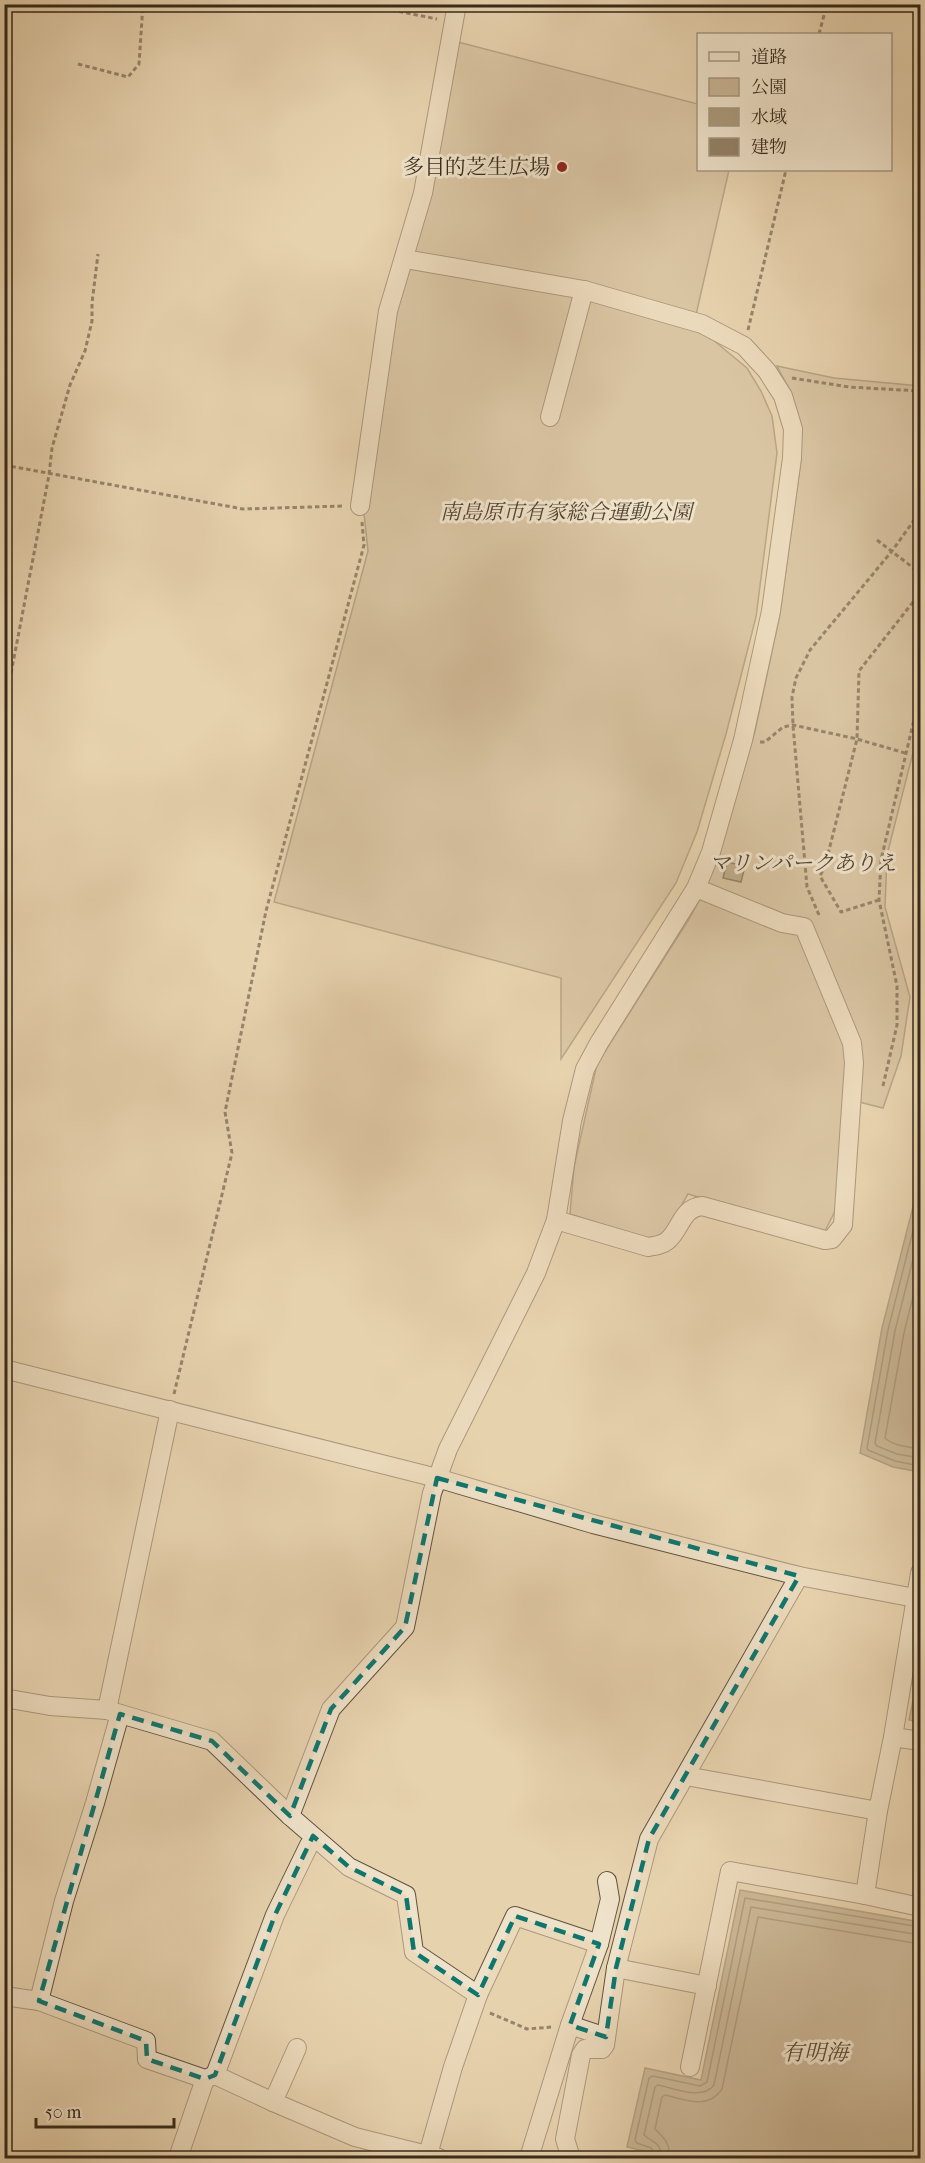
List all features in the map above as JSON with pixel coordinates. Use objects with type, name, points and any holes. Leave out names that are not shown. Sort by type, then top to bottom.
[{"type":"street","points":[[360,506],[388,311],[423,193],[455,13]]},
{"type":"street","points":[[290,1816],[331,1709],[405,1627],[437,1478],[448,1449],[536,1274],[556,1220],[572,1121],[585,1070],[599,1043],[696,888],[711,852],[743,740],[771,611],[792,458],[793,429],[783,396],[767,370],[744,346],[702,324],[584,290],[405,259]]},
{"type":"street","points":[[550,417],[584,290]]},
{"type":"street","points":[[556,1220],[648,1247],[669,1240],[686,1213],[694,1207],[702,1206],[825,1240],[832,1239],[843,1225],[854,1063],[852,1043],[804,927],[782,923],[696,888]]},
{"type":"street","points":[[4,1369],[437,1478],[593,1524],[799,1576],[915,1598]]},
{"type":"street","points":[[39,2001],[64,1901],[95,1803],[170,1410]]},
{"type":"street","points":[[865,1895],[921,1573]]},
{"type":"street","points":[[571,2158],[565,2139],[581,2055],[585,2049],[602,2049],[605,2045],[616,1968],[649,1839],[799,1576]]},
{"type":"street","points":[[4,1698],[50,1706],[114,1712],[212,1741],[290,1816],[349,1867],[406,1894],[414,1952],[476,2001]]},
{"type":"street","points":[[893,1737],[921,1741]]},
{"type":"street","points":[[686,1776],[878,1811]]},
{"type":"street","points":[[178,2158],[275,1915],[309,1845],[316,1839]]},
{"type":"street","points":[[690,2067],[730,1871],[921,1907]]},
{"type":"street","points":[[529,2158],[598,1944],[610,1899],[607,1881]]},
{"type":"street","points":[[4,1996],[39,2001],[146,2041],[147,2059],[210,2077],[355,2137],[431,2158],[453,2067],[476,2001],[515,1916],[598,1944]]},
{"type":"street","points":[[616,1968],[707,1986]]},
{"type":"street","points":[[570,2025],[606,2037]]},
{"type":"street","points":[[273,2102],[297,2048]]},
{"type":"path","points":[[78,64],[128,77],[139,64],[143,4]]},
{"type":"path","points":[[362,4],[455,13]]},
{"type":"path","points":[[819,33],[827,4]]},
{"type":"path","points":[[744,346],[786,171]]},
{"type":"path","points":[[4,710],[49,475],[52,448],[69,385],[85,351],[92,321],[98,255]]},
{"type":"path","points":[[767,370],[824,384],[921,391]]},
{"type":"path","points":[[4,465],[243,510],[360,506],[364,545],[266,911],[225,1112],[232,1153],[170,1410]]},
{"type":"path","points":[[821,921],[807,887],[793,726],[792,697],[796,678],[810,650],[892,551],[921,512]]},
{"type":"path","points":[[877,540],[921,573]]},
{"type":"path","points":[[879,900],[842,912],[820,876],[825,866],[857,739],[859,671],[921,593]]},
{"type":"path","points":[[883,1086],[897,1025],[897,986],[879,900],[881,860],[921,694]]},
{"type":"path","points":[[743,740],[765,742],[783,727],[793,726],[857,739],[905,753]]},
{"type":"path","points":[[476,2001],[527,2029],[570,2025]]},
{"type":"highlighted area","points":[[437,1478],[799,1576],[649,1839],[616,1968],[606,2037],[570,2025],[599,1944],[515,1916],[478,1995],[414,1952],[406,1895],[349,1867],[313,1836],[275,1915],[215,2075],[205,2079],[147,2059],[146,2041],[39,2001],[120,1714],[212,1741],[290,1816],[331,1709],[405,1627]]},
{"type":"green space","name":"南島原市有家総合運動公園","points":[[458,42],[697,104],[697,171],[729,171],[693,328],[712,339],[747,368],[772,416],[777,453],[756,617],[726,734],[697,832],[676,883],[561,1059],[561,978],[274,902],[368,551],[363,504],[396,303]]},
{"type":"green space","name":"マリンパークありえ","points":[[777,366],[834,378],[920,386],[920,725],[887,855],[885,907],[910,997],[901,1056],[883,1108],[847,1099],[836,1209],[823,1235],[688,1194],[666,1233],[653,1240],[570,1214],[574,1167],[597,1064],[705,890],[719,854],[755,731],[780,614],[801,460],[800,425],[790,391]]},
{"type":"water","points":[[920,1191],[920,1472],[893,1467],[860,1453],[882,1328],[914,1203]]},
{"type":"water","points":[[920,1668],[920,1722],[909,1720]]},
{"type":"water","name":"有明海","points":[[740,1890],[920,1922],[920,2158],[646,2158],[648,2152],[627,2147],[645,2068],[701,2080]]},
{"type":"building","points":[[727,862],[745,866],[741,882],[723,878]]},
{"type":"place","name":"多目的芝生広場","points":[[562,167]]}]
